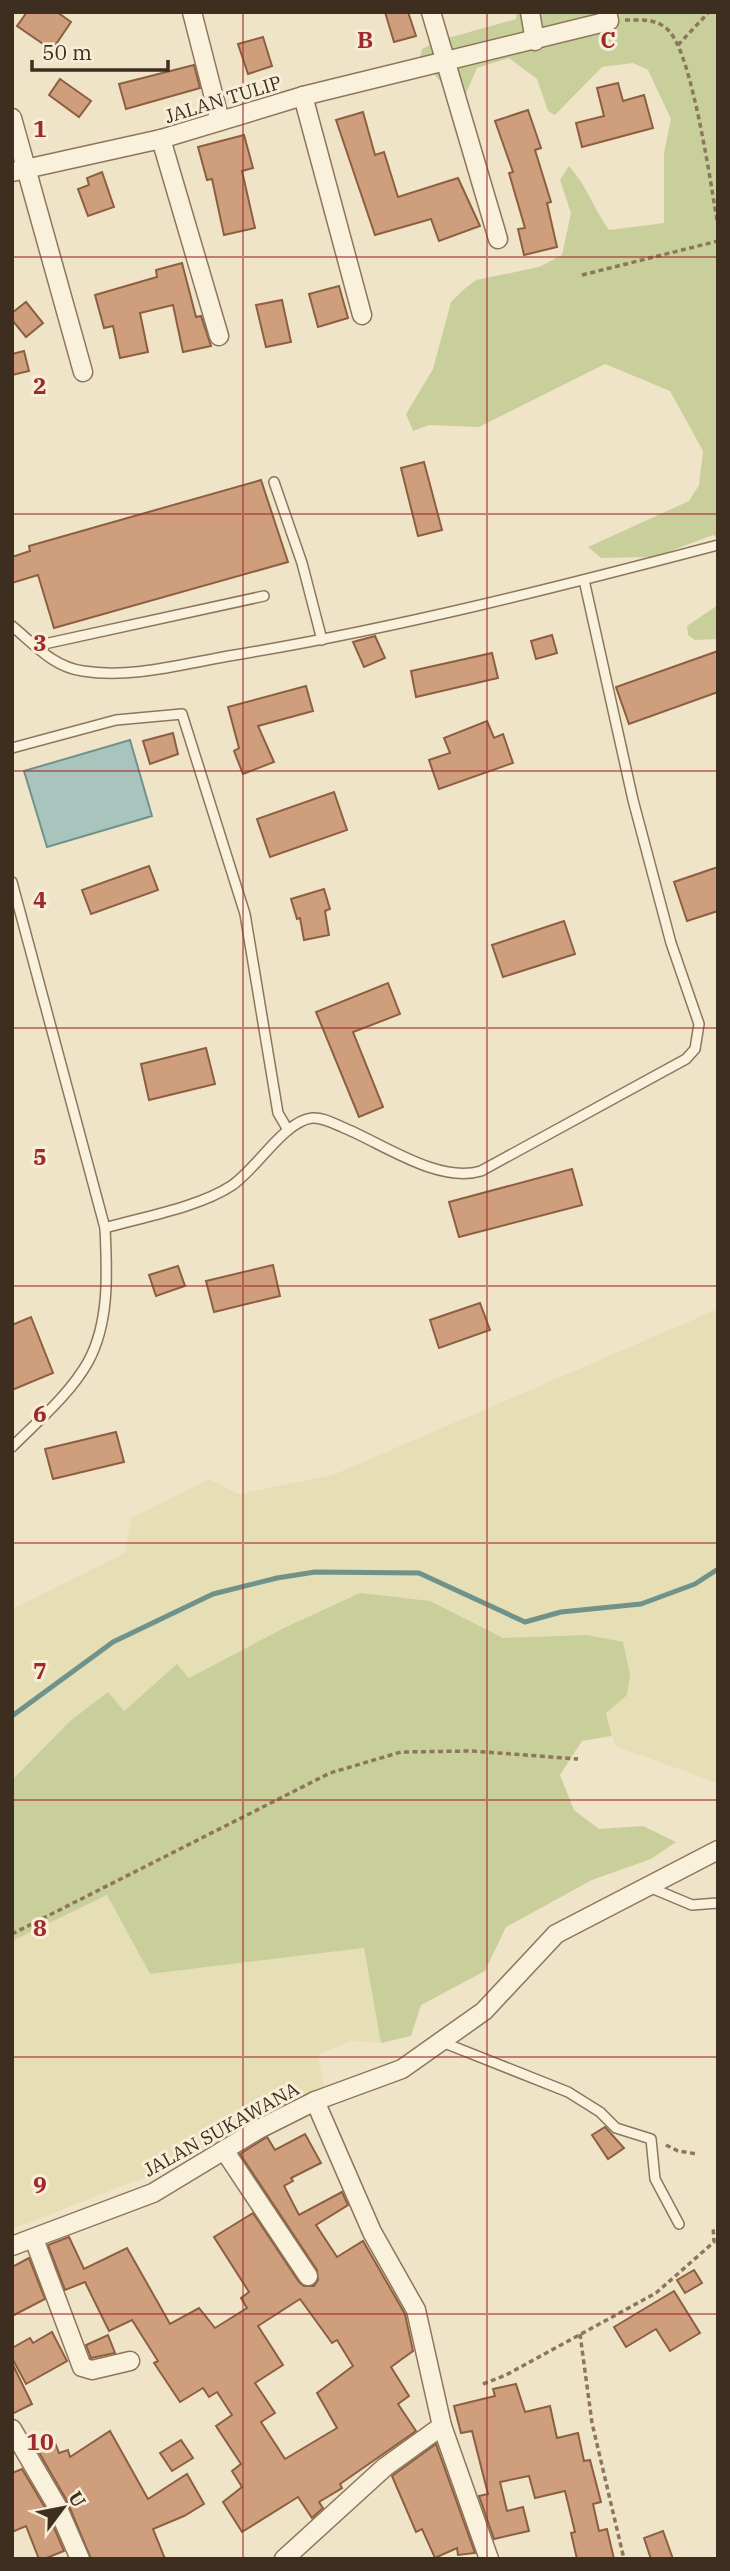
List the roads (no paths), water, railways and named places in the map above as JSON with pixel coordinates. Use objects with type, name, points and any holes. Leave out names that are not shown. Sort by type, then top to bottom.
[{"type":"street","points":[[192,12],[220,121]]},
{"type":"street","points":[[431,12],[498,239]]},
{"type":"street","points":[[530,12],[535,41]]},
{"type":"street","name":"JALAN TULIP","points":[[18,171],[161,139],[303,96],[535,41],[608,17]]},
{"type":"street","points":[[303,96],[362,315]]},
{"type":"street","points":[[12,118],[18,171],[83,372]]},
{"type":"street","points":[[161,139],[219,336]]},
{"type":"street","name":"JALAN SUKAWANA","points":[[12,2246],[153,2193],[224,2150],[315,2101],[402,2069],[489,2007],[556,1934],[718,1850]]},
{"type":"street","points":[[315,2101],[372,2232],[416,2310],[442,2426],[489,2559]]},
{"type":"street","points":[[224,2150],[308,2276]]},
{"type":"street","points":[[34,2239],[82,2367],[92,2370],[130,2361]]},
{"type":"street","points":[[284,2559],[385,2467],[442,2426]]},
{"type":"street","points":[[12,2429],[57,2506],[80,2559]]},
{"type":"lane","points":[[274,482],[302,563],[322,640]]},
{"type":"lane","points":[[12,626],[35,646],[68,667],[120,672],[322,640],[584,580],[718,545]]},
{"type":"lane","points":[[105,1228],[218,1193],[257,1165],[288,1130],[304,1120],[324,1120],[439,1171],[469,1175],[494,1166],[686,1059],[695,1049],[699,1024],[671,943],[633,800],[584,580]]},
{"type":"lane","points":[[35,646],[264,596]]},
{"type":"lane","points":[[12,748],[116,720],[182,714],[245,914],[278,1113],[288,1130]]},
{"type":"lane","points":[[12,882],[105,1228],[106,1285],[95,1345],[76,1378],[12,1447]]},
{"type":"lane","points":[[647,1886],[682,1903],[703,1906],[718,1903]]},
{"type":"lane","points":[[442,2042],[568,2092],[600,2112],[616,2128],[651,2139],[655,2179],[679,2224]]},
{"type":"water","points":[[130,740],[152,816],[47,847],[24,771]]},
{"type":"waterway","points":[[12,1716],[113,1642],[213,1594],[277,1578],[315,1572],[419,1573],[525,1622],[561,1612],[641,1604],[695,1584],[718,1569]]}]
